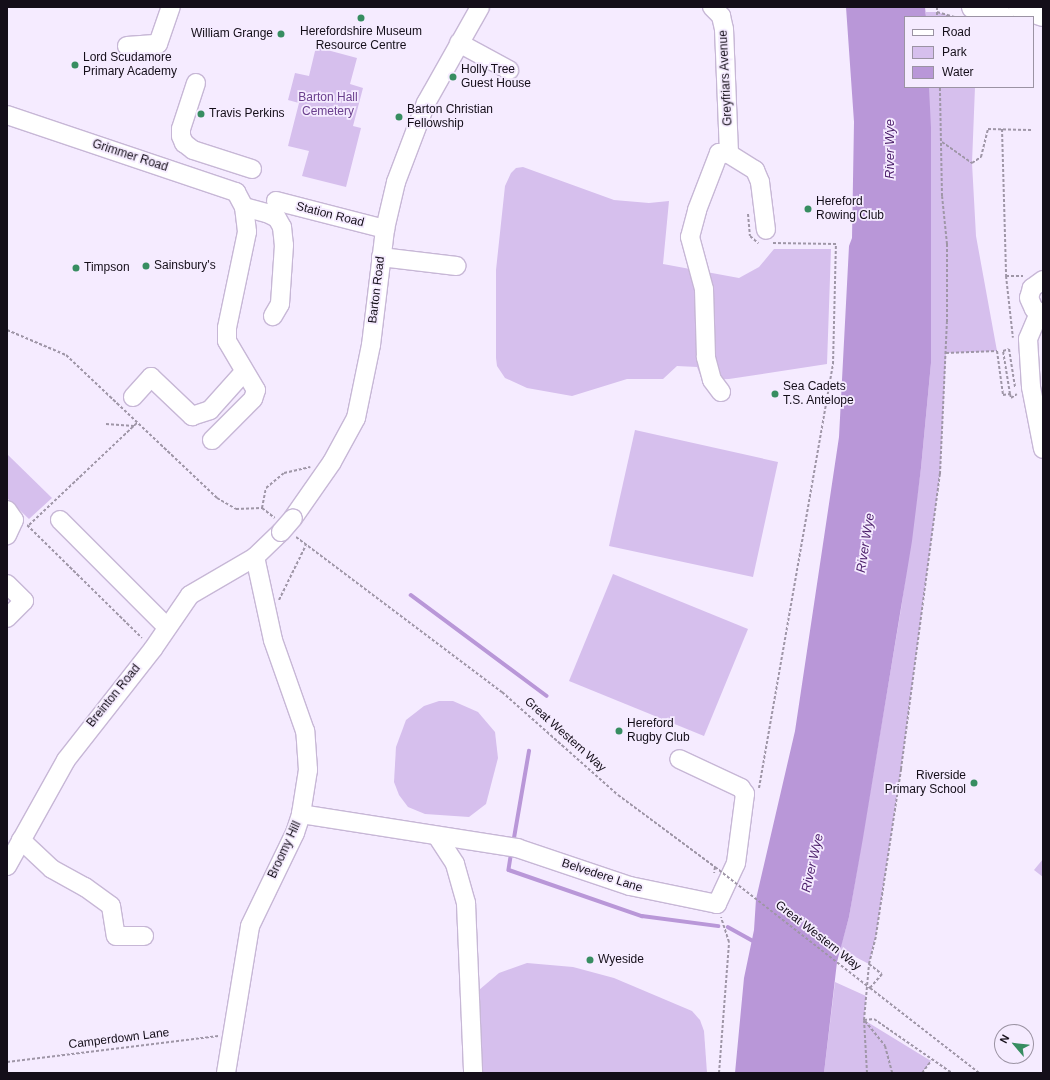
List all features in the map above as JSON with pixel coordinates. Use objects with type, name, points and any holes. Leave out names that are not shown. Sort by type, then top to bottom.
[{"type":"highway","points":[[973,7],[999,16]]},
{"type":"highway","points":[[1020,7],[1043,15]]},
{"type":"street","points":[[127,46],[158,44],[171,7]]},
{"type":"street","name":"Barton Road","points":[[255,557],[287,527],[351,432],[360,405],[385,229],[396,182],[426,103],[480,7]]},
{"type":"street","name":"Greyfriars Avenue","points":[[712,7],[721,16],[724,29],[729,154]]},
{"type":"street","points":[[459,43],[508,70]]},
{"type":"street","points":[[196,83],[181,136],[193,150],[252,169]]},
{"type":"street","name":"Grimmer Road","points":[[7,116],[186,174],[236,192],[244,207]]},
{"type":"street","points":[[186,174],[193,150]]},
{"type":"street","points":[[721,392],[712,380],[706,357],[704,289],[690,237],[697,210],[719,153],[729,154],[755,170],[760,182],[766,239]]},
{"type":"street","name":"Station Road","points":[[276,201],[385,229]]},
{"type":"street","points":[[212,440],[256,394],[255,386],[244,372],[228,341],[227,328],[247,232],[244,207],[267,213],[277,218],[282,227],[284,244],[280,304],[273,316]]},
{"type":"street","points":[[381,257],[456,266]]},
{"type":"street","points":[[1043,280],[1035,283],[1029,292],[1030,304],[1041,313],[1028,339],[1031,387],[1043,449]]},
{"type":"street","points":[[133,397],[151,377],[192,416],[210,410],[244,372]]},
{"type":"street","points":[[7,510],[14,520],[7,535]]},
{"type":"street","points":[[60,520],[167,627]]},
{"type":"street","name":"Breinton Road","points":[[7,866],[66,760],[153,649],[167,627],[194,592],[255,557]]},
{"type":"street","name":"Broomy Hill","points":[[226,1073],[234,1034],[250,926],[284,857],[301,814],[308,770],[305,731],[277,656],[255,557]]},
{"type":"street","points":[[7,584],[24,601],[7,618]]},
{"type":"street","points":[[680,759],[741,788],[744,794],[736,863],[717,904]]},
{"type":"street","name":"Belvedere Lane","points":[[301,814],[517,848],[630,886],[717,904]]},
{"type":"street","points":[[437,836],[455,864],[466,903],[473,1073]]},
{"type":"street","points":[[21,840],[52,870],[85,887],[111,906],[116,936],[144,936]]},
{"type":"path","points":[[937,7],[937,16]]},
{"type":"path","points":[[937,12],[951,16]]},
{"type":"path","points":[[866,1073],[864,1020],[869,964],[876,935],[901,769],[939,482],[946,353],[947,244],[942,196],[940,88]]},
{"type":"path","points":[[942,142],[972,163],[981,157],[988,129],[1032,130]]},
{"type":"path","points":[[1002,129],[1006,276],[1013,344]]},
{"type":"path","points":[[747,206],[750,236],[755,243],[766,239],[836,244],[833,364],[758,794]]},
{"type":"path","points":[[7,330],[66,355],[217,498],[236,509],[262,508],[266,488],[284,473],[332,462]]},
{"type":"path","points":[[1014,351],[1018,389],[1015,389],[1009,349],[1003,350],[1011,398],[1016,396]]},
{"type":"path","points":[[946,353],[997,351],[1003,395],[1010,394]]},
{"type":"path","points":[[137,423],[28,526],[153,649]]},
{"type":"path","points":[[106,424],[134,426]]},
{"type":"path","name":"Great Western Way","points":[[262,508],[287,527],[306,545],[502,692],[618,795],[980,1073]]},
{"type":"path","points":[[263,595],[279,600],[306,545]]},
{"type":"path","points":[[717,904],[729,942],[719,1073]]},
{"type":"path","points":[[869,964],[882,974],[870,988]]},
{"type":"path","points":[[864,1020],[874,1019],[931,1061],[952,1073]]},
{"type":"path","points":[[864,1020],[885,1046],[892,1073]]},
{"type":"path","name":"Camperdown Lane","points":[[7,1062],[234,1034]]},
{"type":"path","points":[[922,1073],[931,1061]]},
{"type":"path","points":[[866,1068],[870,1073]]},
{"type":"green space","points":[[926,12],[937,12],[951,16],[926,16]]},
{"type":"green space","name":"Barton Hall Cemetery","points":[[316,47],[357,58],[350,84],[363,88],[353,126],[361,128],[346,187],[302,176],[309,151],[288,146],[299,103],[288,100],[295,73],[309,76]]},
{"type":"green space","points":[[929,88],[975,88],[972,163],[976,236],[997,351],[946,353],[940,474],[901,769],[876,935],[869,964],[840,949],[849,917],[901,609],[921,468],[931,363]]},
{"type":"green space","points":[[523,167],[614,200],[649,203],[669,201],[663,264],[739,278],[759,267],[774,249],[831,249],[827,364],[729,379],[702,380],[697,367],[677,366],[663,379],[627,379],[572,396],[527,388],[505,378],[497,366],[496,358],[496,270],[505,186],[511,173],[516,168]]},
{"type":"green space","points":[[635,430],[778,462],[753,577],[609,546]]},
{"type":"green space","points":[[7,454],[52,498],[29,519],[7,498]]},
{"type":"green space","points":[[613,574],[748,629],[704,736],[569,681]]},
{"type":"green space","points":[[439,701],[453,701],[478,712],[495,732],[498,758],[486,804],[469,817],[425,814],[408,807],[399,795],[394,782],[396,747],[406,720],[424,706]]},
{"type":"green space","points":[[1043,859],[1043,877],[1034,870]]},
{"type":"green space","points":[[527,963],[573,967],[614,978],[692,1011],[700,1020],[704,1031],[707,1073],[478,1073],[475,998],[479,990],[499,973]]},
{"type":"green space","points":[[835,982],[866,996],[864,1020],[931,1061],[922,1073],[824,1073]]},
{"type":"water","name":"River Wye","points":[[846,7],[925,7],[926,16],[904,16],[904,88],[929,88],[931,128],[931,363],[921,468],[912,541],[849,917],[837,962],[824,1073],[735,1073],[744,978],[754,930],[756,899],[795,731],[839,437],[849,246],[852,238],[854,122]]},
{"type":"waterway","points":[[411,595],[547,696]]},
{"type":"waterway","points":[[514,838],[529,751]]},
{"type":"waterway","points":[[511,857],[509,870],[642,916],[718,926]]},
{"type":"waterway","points":[[728,927],[755,942]]},
{"type":"place","name":"Herefordshire Museum Resource Centre","points":[[361,18]]},
{"type":"place","name":"William Grange","points":[[281,34]]},
{"type":"place","name":"Lord Scudamore Primary Academy","points":[[75,65]]},
{"type":"place","name":"Holly Tree Guest House","points":[[453,77]]},
{"type":"place","name":"Travis Perkins","points":[[201,114]]},
{"type":"place","name":"Barton Christian Fellowship","points":[[399,117]]},
{"type":"place","name":"Hereford Rowing Club","points":[[808,209]]},
{"type":"place","name":"Sainsbury's","points":[[146,266]]},
{"type":"place","name":"Timpson","points":[[76,268]]},
{"type":"place","name":"Sea Cadets T.S. Antelope","points":[[775,394]]},
{"type":"place","name":"Hereford Rugby Club","points":[[619,731]]},
{"type":"place","name":"Riverside Primary School","points":[[974,783]]},
{"type":"place","name":"Wyeside","points":[[590,960]]}]
